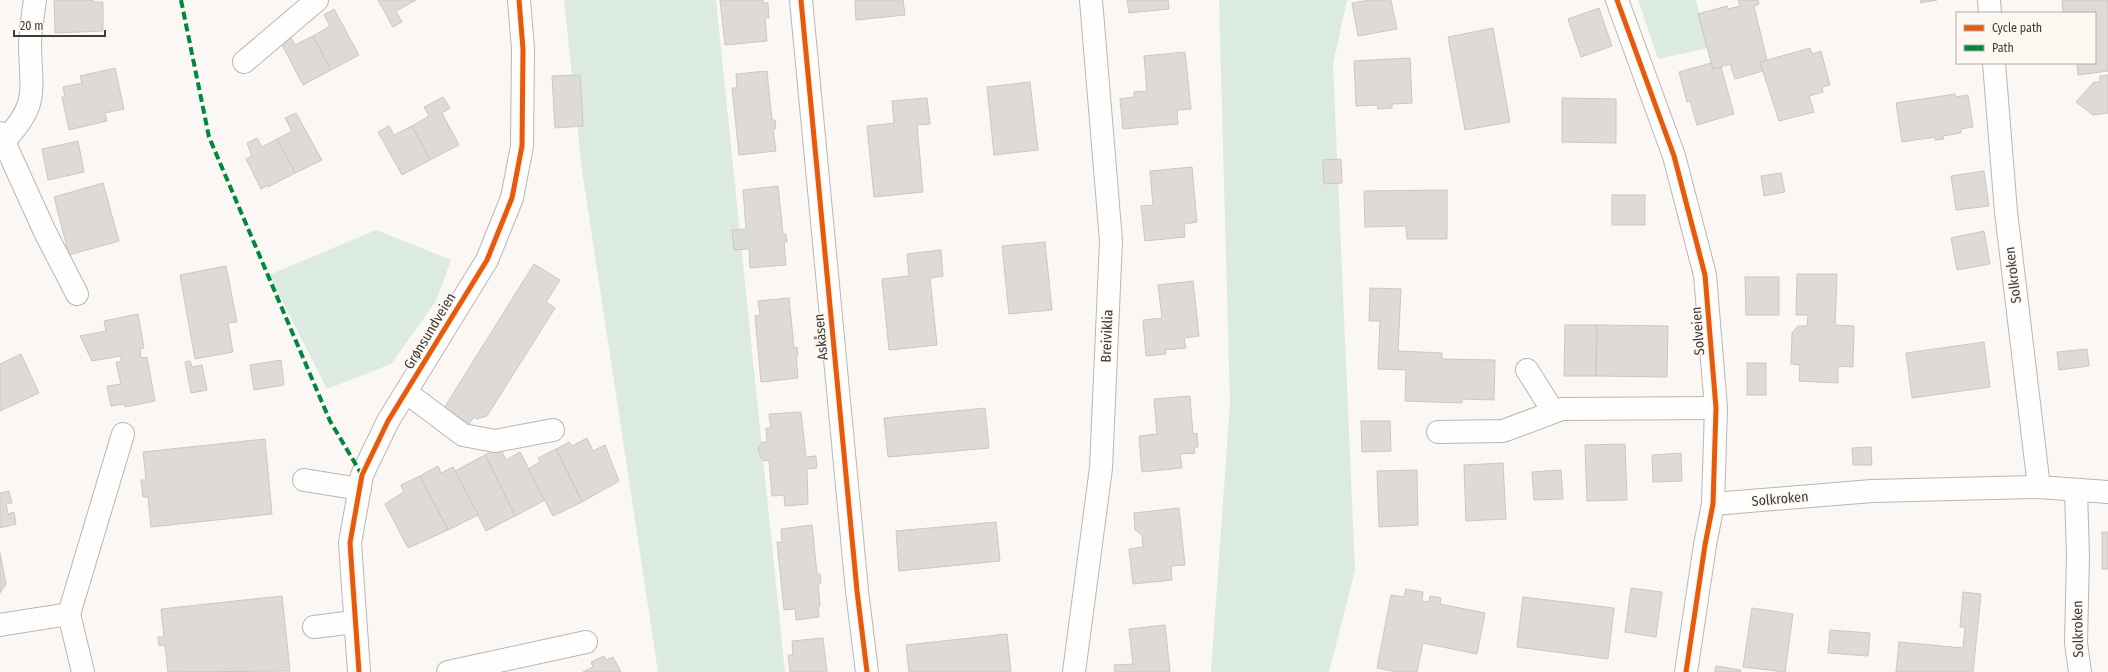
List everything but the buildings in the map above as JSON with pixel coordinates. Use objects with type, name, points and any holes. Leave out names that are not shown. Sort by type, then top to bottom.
[{"type":"street","points":[[35,0],[30,44],[32,87],[28,108],[20,124],[2,137],[45,232],[77,294]]},
{"type":"street","points":[[244,62],[317,0]]},
{"type":"street","name":"Grønsundveien","points":[[359,672],[354,622],[350,543],[362,475],[388,421],[407,393],[487,260],[512,198],[522,146],[523,48],[518,0]]},
{"type":"street","name":"Askåsen","points":[[802,0],[856,584],[867,672]]},
{"type":"street","name":"Breiviklia","points":[[1074,672],[1101,468],[1111,241],[1091,0]]},
{"type":"street","name":"Solveien","points":[[1617,0],[1674,156],[1705,275],[1716,408],[1713,504],[1705,545],[1686,672]]},
{"type":"street","points":[[1989,0],[1990,12]]},
{"type":"street","name":"Solkroken","points":[[1994,64],[2006,212],[2039,486]]},
{"type":"street","points":[[1527,370],[1553,411]]},
{"type":"street","points":[[407,393],[463,435],[495,441],[553,430]]},
{"type":"street","points":[[1438,432],[1503,430],[1519,426],[1553,411],[1600,407],[1716,408]]},
{"type":"street","points":[[83,672],[69,614],[124,434]]},
{"type":"street","points":[[304,480],[360,489]]},
{"type":"street","name":"Solkroken","points":[[1713,504],[1872,491],[2039,486],[2108,492]]},
{"type":"street","name":"Solkroken","points":[[2076,490],[2078,556],[2076,643],[2080,672]]},
{"type":"street","points":[[0,625],[69,614]]},
{"type":"street","points":[[314,628],[354,622]]},
{"type":"street","points":[[448,672],[586,642]]},
{"type":"shaded area","points":[[564,0],[716,0],[785,672],[658,672],[582,170]]},
{"type":"shaded area","points":[[1219,0],[1347,0],[1333,64],[1355,570],[1329,672],[1211,672],[1230,403]]},
{"type":"shaded area","points":[[1638,0],[1696,0],[1708,48],[1658,59]]},
{"type":"shaded area","points":[[376,230],[451,260],[436,301],[391,364],[327,389],[269,275]]},
{"type":"marked path","points":[[181,0],[209,137],[330,421],[362,475]]},
{"type":"cycle path","points":[[359,672],[350,543],[362,475],[388,421],[487,260],[512,198],[522,146],[523,49],[519,0]]},
{"type":"cycle path","points":[[801,0],[857,591],[867,672]]},
{"type":"cycle path","points":[[1617,0],[1674,156],[1705,275],[1716,408],[1713,504],[1705,545],[1686,672]]}]
